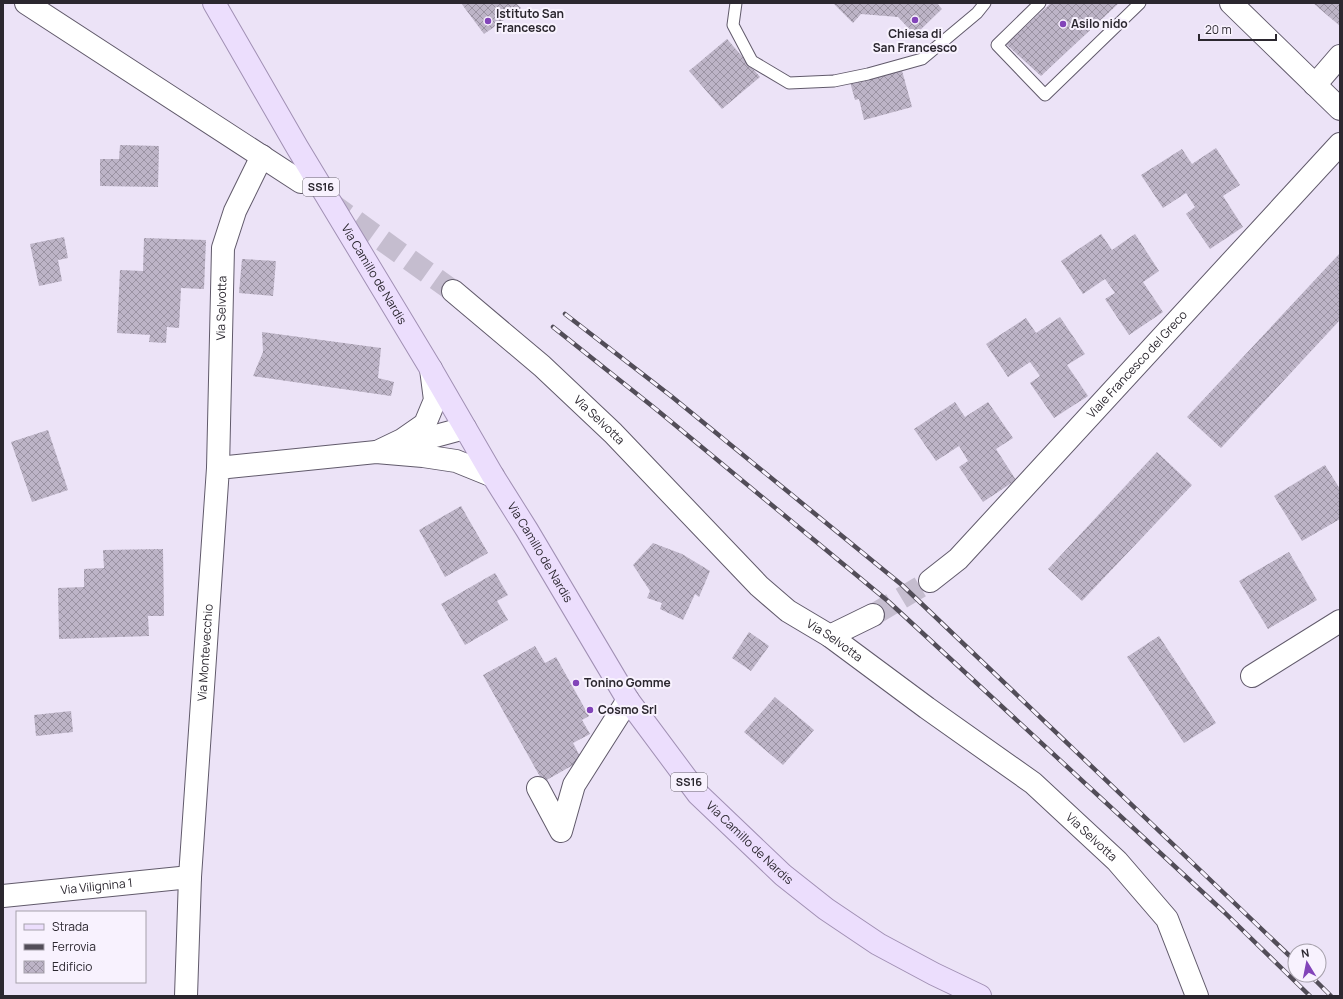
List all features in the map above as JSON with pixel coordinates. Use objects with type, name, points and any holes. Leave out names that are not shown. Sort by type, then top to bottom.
[{"type":"main road","name":"Via Camillo de Nardis","points":[[214,3],[297,147],[628,700],[698,794],[783,875],[826,909],[878,944],[934,974],[980,996]]},
{"type":"street","points":[[26,3],[301,182]]},
{"type":"street","points":[[1231,3],[1340,109]]},
{"type":"street","points":[[1315,85],[1340,56]]},
{"type":"street","name":"Viale Francesco del Greco","points":[[930,581],[958,559],[1340,144]]},
{"type":"street","name":"Via Selvotta","points":[[218,468],[223,248],[235,211],[262,156]]},
{"type":"street","name":"Via Selvotta","points":[[453,291],[542,366],[613,433],[759,586],[788,611],[830,636],[927,708],[1033,783],[1116,861],[1167,919],[1197,996]]},
{"type":"street","points":[[376,452],[402,440],[425,424],[435,400],[431,369]]},
{"type":"street","points":[[218,468],[376,452],[465,428]]},
{"type":"street","points":[[376,452],[456,460],[493,476]]},
{"type":"street","name":"Via Montevecchio","points":[[186,996],[190,877],[218,468]]},
{"type":"street","points":[[830,636],[873,615]]},
{"type":"street","points":[[1252,676],[1340,621]]},
{"type":"street","points":[[538,788],[561,831],[574,785],[628,700]]},
{"type":"street","name":"Via Vilignina 1","points":[[3,896],[190,877]]},
{"type":"lane","points":[[736,3],[733,25],[752,61],[789,83],[834,82],[922,59],[977,13],[985,3]]},
{"type":"lane","points":[[1040,3],[997,45],[1045,95],[1140,3]]},
{"type":"building","name":"Istituto San Francesco","points":[[461,3],[516,3],[521,8],[484,34]]},
{"type":"building","name":"Chiesa di San Francesco","points":[[833,3],[937,3],[942,9],[915,35],[898,17],[861,14],[853,23]]},
{"type":"building","name":"Asilo nido","points":[[1051,3],[1119,3],[1041,76],[1006,44]]},
{"type":"building","points":[[1313,3],[1340,3],[1340,26]]},
{"type":"building","points":[[727,39],[760,77],[722,109],[689,71]]},
{"type":"building","points":[[901,67],[912,107],[864,120],[859,99],[855,100],[850,82]]},
{"type":"building","points":[[120,145],[159,146],[158,187],[100,186],[100,159],[119,159]]},
{"type":"building","points":[[1216,148],[1240,185],[1223,196],[1243,227],[1210,249],[1186,214],[1195,207],[1186,193],[1163,208],[1141,175],[1182,149],[1192,164]]},
{"type":"building","points":[[1101,234],[1112,250],[1135,234],[1159,271],[1143,282],[1163,312],[1129,335],[1105,299],[1115,293],[1105,279],[1083,294],[1061,261]]},
{"type":"building","points":[[64,237],[68,258],[58,260],[62,281],[39,286],[30,244]]},
{"type":"building","points":[[144,238],[206,240],[204,289],[181,288],[179,328],[167,327],[166,343],[149,342],[150,335],[117,333],[120,270],[143,271]]},
{"type":"building","points":[[1340,253],[1340,320],[1221,448],[1187,417]]},
{"type":"building","points":[[242,259],[276,261],[273,296],[239,293]]},
{"type":"building","points":[[1060,317],[1085,354],[1067,365],[1088,396],[1054,418],[1030,383],[1040,376],[1030,362],[1008,377],[986,344],[1026,318],[1036,333]]},
{"type":"building","points":[[262,332],[381,348],[378,378],[394,382],[391,396],[253,376],[263,352]]},
{"type":"building","points":[[955,402],[965,417],[988,402],[1013,438],[996,449],[1016,480],[983,502],[959,467],[968,461],[959,446],[936,461],[914,429]]},
{"type":"building","points":[[48,430],[68,490],[32,502],[11,442]]},
{"type":"building","points":[[1157,452],[1192,485],[1082,601],[1048,569]]},
{"type":"building","points":[[1325,465],[1340,489],[1340,519],[1302,541],[1274,496]]},
{"type":"building","points":[[461,506],[488,553],[445,577],[419,530]]},
{"type":"building","points":[[653,543],[682,554],[710,571],[699,597],[695,594],[683,620],[660,609],[662,603],[647,598],[650,591],[633,565]]},
{"type":"building","points":[[163,549],[164,616],[148,616],[149,636],[59,639],[58,588],[84,587],[84,569],[104,568],[103,550]]},
{"type":"building","points":[[1289,552],[1317,600],[1268,629],[1239,581]]},
{"type":"building","points":[[495,573],[508,595],[497,601],[508,620],[465,645],[441,604]]},
{"type":"building","points":[[749,632],[769,646],[751,671],[732,658]]},
{"type":"building","points":[[1159,636],[1216,723],[1184,743],[1127,657]]},
{"type":"building","points":[[535,646],[545,663],[556,657],[589,716],[582,720],[590,734],[573,743],[582,760],[543,782],[483,675]]},
{"type":"building","points":[[775,697],[814,730],[783,765],[744,732]]},
{"type":"building","points":[[71,711],[73,732],[36,736],[34,715]]},
{"type":"tunnel","points":[[329,202],[453,291]]},
{"type":"tunnel","points":[[873,615],[930,581]]},
{"type":"railway","points":[[565,314],[671,396],[902,585],[1287,953]]},
{"type":"railway","points":[[553,327],[657,410],[889,602],[1223,911],[1310,996]]},
{"type":"railway","points":[[1318,983],[1331,996]]},
{"type":"place","name":"Chiesa di San Francesco","points":[[915,20]]},
{"type":"place","name":"Istituto San Francesco","points":[[488,21]]},
{"type":"place","name":"Asilo nido","points":[[1063,24]]},
{"type":"place","name":"Tonino Gomme","points":[[576,683]]},
{"type":"place","name":"Cosmo Srl","points":[[590,710]]}]
